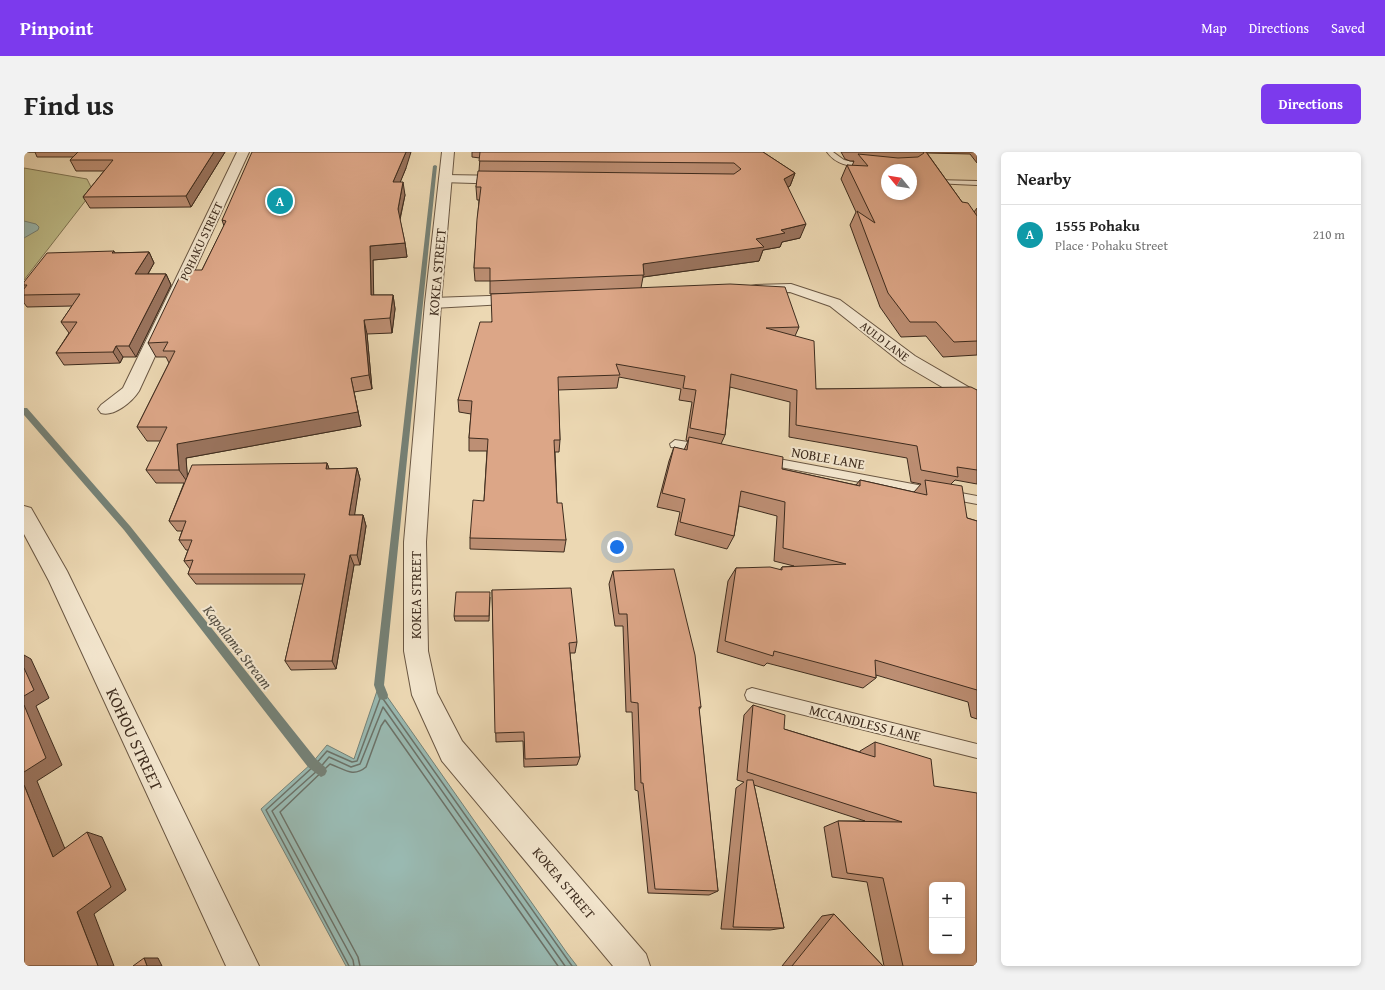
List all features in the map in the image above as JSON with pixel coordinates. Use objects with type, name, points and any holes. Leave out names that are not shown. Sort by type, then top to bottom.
[{"type":"street","name":"POHAKU STREET","points":[[107,408],[130,390],[243,152]]},
{"type":"street","name":"KOKEA STREET","points":[[448,152],[434,303],[415,542],[416,651],[425,695],[452,751],[634,966]]},
{"type":"street","points":[[445,179],[517,180]]},
{"type":"street","name":"AULD LANE","points":[[743,290],[791,288],[809,292],[835,304],[909,360],[977,400]]},
{"type":"street","points":[[434,303],[537,299]]},
{"type":"street","name":"KOHOU STREET","points":[[24,514],[59,578],[243,966]]},
{"type":"lane","points":[[830,152],[832,156],[846,164],[872,166]]},
{"type":"lane","points":[[941,184],[977,182]]},
{"type":"lane","points":[[675,444],[713,451]]},
{"type":"lane","name":"NOBLE LANE","points":[[760,459],[977,500]]},
{"type":"lane","name":"MCCANDLESS LANE","points":[[752,695],[977,751]]},
{"type":"shaded area","points":[[24,168],[87,179],[93,191],[24,280]]},
{"type":"water","points":[[24,221],[36,224],[39,227],[38,230],[24,238]]},
{"type":"water","points":[[379,685],[577,966],[346,966],[261,809],[312,763],[327,745],[354,759]]},
{"type":"building","points":[[78,152],[214,152],[186,196],[83,197],[113,160],[70,160]]},
{"type":"building","points":[[252,152],[406,152],[393,182],[403,182],[398,209],[405,243],[370,246],[371,295],[393,295],[390,318],[364,320],[369,375],[351,378],[358,412],[177,444],[179,470],[146,470],[167,427],[137,427],[175,351],[163,351],[168,342],[148,343],[183,270],[202,270],[226,221],[222,220]]},
{"type":"building","points":[[480,152],[763,152],[795,173],[784,179],[806,224],[781,230],[785,233],[756,239],[764,247],[643,264],[644,275],[490,281],[490,268],[474,268],[477,219],[481,187],[476,187],[478,171],[734,174],[741,169],[734,163],[479,161]]},
{"type":"building","points":[[923,152],[926,152],[962,202],[968,203],[977,216],[977,341],[954,342],[936,322],[910,322],[888,293],[857,211],[875,223],[847,165],[868,166],[858,154],[898,158],[918,157],[924,153]]},
{"type":"building","points":[[114,251],[112,253],[149,252],[135,274],[166,274],[129,346],[116,346],[113,352],[56,353],[77,322],[61,322],[80,294],[24,295],[24,289],[27,285],[24,285],[24,282],[47,253]]},
{"type":"building","points":[[730,284],[785,287],[799,327],[766,328],[814,341],[816,389],[971,387],[977,390],[977,470],[957,467],[958,477],[921,470],[917,446],[796,425],[797,390],[731,374],[725,435],[690,428],[696,390],[683,388],[685,376],[616,364],[620,375],[558,377],[560,440],[554,440],[557,503],[562,503],[566,540],[470,538],[473,500],[484,501],[488,439],[469,438],[472,401],[458,400],[480,322],[492,322],[491,294]]},
{"type":"building","points":[[689,437],[783,457],[782,469],[860,486],[860,480],[927,495],[925,480],[962,486],[967,518],[977,521],[977,690],[875,660],[876,678],[774,651],[773,656],[725,641],[736,568],[770,567],[782,570],[782,567],[846,564],[783,548],[785,502],[741,491],[734,536],[680,522],[685,499],[662,493],[674,447],[687,450]]},
{"type":"building","points":[[327,463],[326,469],[357,468],[349,515],[363,515],[357,555],[350,555],[332,661],[285,661],[305,574],[188,574],[193,560],[184,561],[192,540],[179,540],[186,521],[169,521],[192,465]]},
{"type":"building","points":[[674,569],[695,655],[718,891],[655,889],[643,783],[641,783],[638,703],[631,702],[627,614],[619,614],[613,571]]},
{"type":"building","points":[[571,588],[577,642],[569,643],[580,757],[525,759],[524,732],[495,733],[492,590]]},
{"type":"building","points":[[456,592],[490,592],[489,616],[454,616]]},
{"type":"building","points":[[24,668],[34,690],[24,696]]},
{"type":"building","points":[[24,705],[46,758],[24,772]]},
{"type":"building","points":[[753,705],[785,715],[784,729],[875,757],[875,742],[931,759],[934,786],[977,793],[977,966],[903,966],[883,878],[847,873],[838,821],[902,822],[747,772]]},
{"type":"building","points":[[747,780],[753,780],[784,928],[733,927]]},
{"type":"building","points":[[24,785],[53,857],[87,832],[111,887],[77,912],[98,966],[24,966]]},
{"type":"building","points":[[834,914],[883,966],[792,966]]},
{"type":"building","points":[[144,958],[147,966],[133,966]]},
{"type":"waterway","points":[[383,695],[379,685],[435,166]]},
{"type":"waterway","name":"Kapalama Stream","points":[[24,410],[127,528],[312,763],[321,771]]},
{"type":"place","name":"1555 Pohaku","points":[[280,201]]}]
